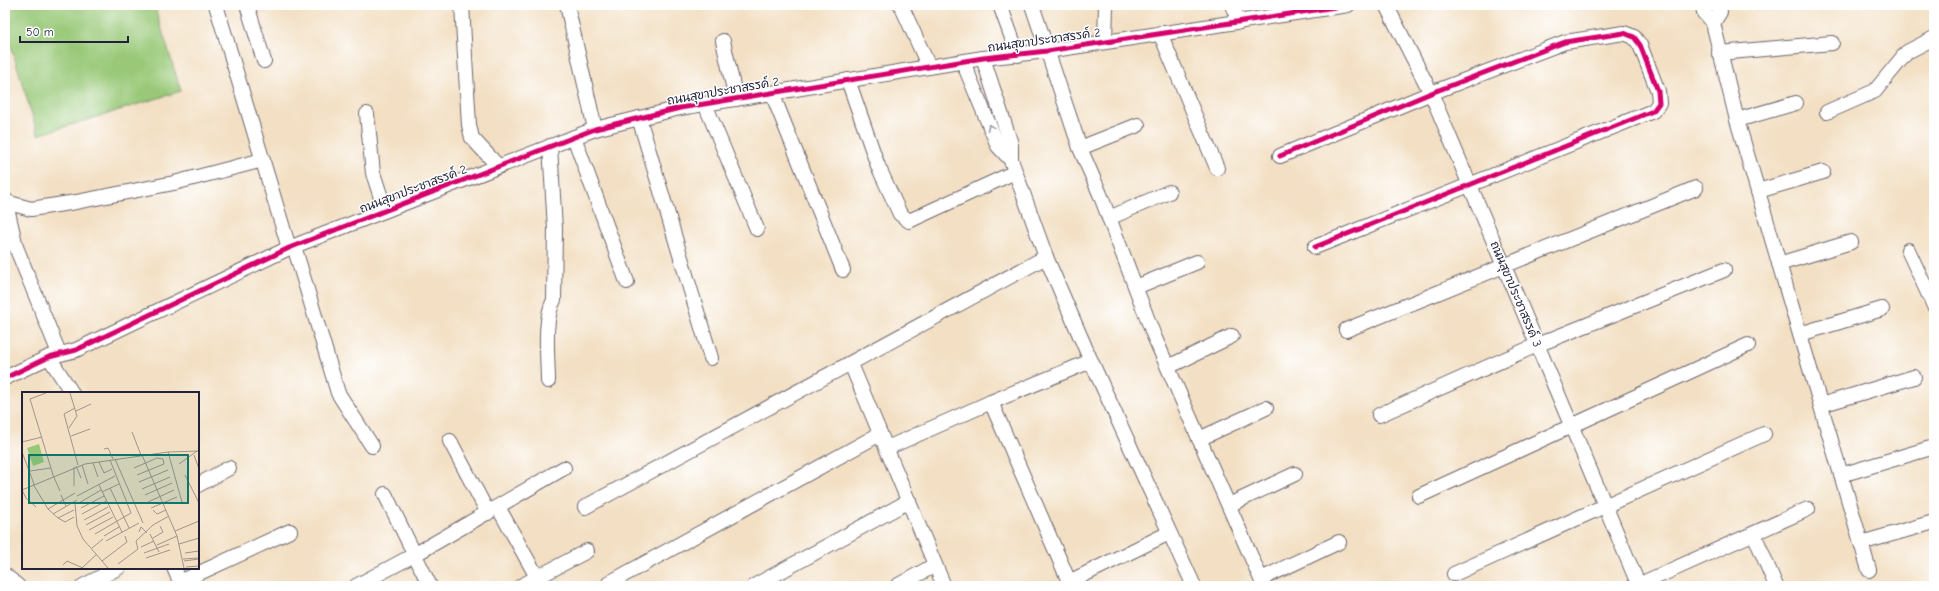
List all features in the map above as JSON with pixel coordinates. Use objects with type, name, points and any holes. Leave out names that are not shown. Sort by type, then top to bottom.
[{"type":"street","points":[[216,5],[263,160],[338,393],[372,446]]},
{"type":"street","points":[[247,5],[264,61]]},
{"type":"street","points":[[462,5],[469,125],[472,138],[498,166]]},
{"type":"street","points":[[567,5],[595,129]]},
{"type":"street","points":[[901,5],[929,67]]},
{"type":"street","points":[[1000,5],[1018,55]]},
{"type":"street","points":[[1032,5],[1080,148],[1168,367],[1262,583],[1338,542]]},
{"type":"street","points":[[1105,42],[1106,5]]},
{"type":"street","points":[[1232,5],[1239,22]]},
{"type":"street","name":"ถนนสุขาประชาสรรค์ 2","points":[[5,378],[54,355],[76,350],[292,247],[595,129],[705,104],[848,80],[983,58],[1047,51],[1348,5]]},
{"type":"street","name":"ถนนสุขาประชาสรรค์ 3","points":[[1386,5],[1431,93],[1638,586]]},
{"type":"street","points":[[1703,5],[1704,13],[1712,23],[1737,120],[1869,570]]},
{"type":"street","points":[[1712,23],[1720,12],[1719,5]]},
{"type":"street","points":[[1160,34],[1217,168]]},
{"type":"street","points":[[1280,156],[1431,93],[1565,42],[1624,34],[1634,37],[1640,45],[1658,91],[1659,103],[1653,111],[1315,247]]},
{"type":"street","points":[[1827,112],[1875,92],[1906,52],[1934,38]]},
{"type":"street","points":[[723,41],[736,99]]},
{"type":"street","points":[[1719,53],[1832,43]]},
{"type":"street","points":[[983,58],[1011,144],[1013,166],[1046,257],[1091,361],[1194,586]]},
{"type":"street","points":[[963,62],[998,146],[1013,166]]},
{"type":"street","points":[[848,80],[878,166],[900,214],[909,221],[1013,166]]},
{"type":"street","points":[[772,93],[843,270]]},
{"type":"street","points":[[705,104],[757,229]]},
{"type":"street","points":[[1737,120],[1796,104]]},
{"type":"street","points":[[366,114],[373,173],[385,210]]},
{"type":"street","points":[[639,118],[711,358]]},
{"type":"street","points":[[1080,148],[1138,125]]},
{"type":"street","points":[[574,136],[626,282]]},
{"type":"street","points":[[548,381],[548,335],[550,307],[554,300],[555,245],[553,179],[550,146]]},
{"type":"street","points":[[5,201],[31,209],[76,202],[174,183],[263,160]]},
{"type":"street","points":[[1758,191],[1823,172]]},
{"type":"street","points":[[1346,330],[1696,188]]},
{"type":"street","points":[[1109,218],[1169,192]]},
{"type":"street","points":[[5,201],[16,248],[54,355],[72,392]]},
{"type":"street","points":[[5,238],[16,248]]},
{"type":"street","points":[[1779,264],[1851,242]]},
{"type":"street","points":[[1908,250],[1934,306]]},
{"type":"street","points":[[585,508],[1046,257]]},
{"type":"street","points":[[1136,287],[1197,262]]},
{"type":"street","points":[[1379,415],[1538,345],[1724,270]]},
{"type":"street","points":[[1800,334],[1882,309]]},
{"type":"street","points":[[1168,367],[1232,336]]},
{"type":"street","points":[[1419,496],[1748,345]]},
{"type":"street","points":[[887,448],[991,402],[1091,361]]},
{"type":"street","points":[[851,364],[944,586]]},
{"type":"street","points":[[1821,405],[1914,377]]},
{"type":"street","points":[[991,402],[1070,584],[1169,533]]},
{"type":"street","points":[[1200,439],[1266,408]]},
{"type":"street","points":[[608,583],[880,434]]},
{"type":"street","points":[[1454,574],[1764,434]]},
{"type":"street","points":[[450,441],[537,577]]},
{"type":"street","points":[[1841,475],[1934,447]]},
{"type":"street","points":[[199,484],[229,468]]},
{"type":"street","points":[[356,586],[414,555],[564,468]]},
{"type":"street","points":[[1228,505],[1295,474]]},
{"type":"street","points":[[386,494],[430,586]]},
{"type":"street","points":[[754,586],[909,502]]},
{"type":"street","points":[[1638,586],[1808,509]]},
{"type":"street","points":[[1861,543],[1934,522]]},
{"type":"street","points":[[174,569],[181,584],[290,531]]},
{"type":"street","points":[[1754,534],[1774,585]]},
{"type":"street","points":[[521,586],[587,551]]},
{"type":"street","points":[[897,586],[936,565]]},
{"type":"street","points":[[83,586],[116,569]]},
{"type":"street","points":[[5,575],[18,586]]},
{"type":"green space","points":[[5,5],[154,5],[181,91],[38,135],[5,26]]},
{"type":"cycle path","points":[[5,378],[49,357],[76,350],[289,248],[595,129],[680,108],[983,58],[1047,51],[1348,5]]},
{"type":"cycle path","points":[[1280,156],[1431,93],[1565,42],[1624,33],[1634,37],[1640,45],[1658,91],[1659,103],[1653,111],[1315,247]]}]
